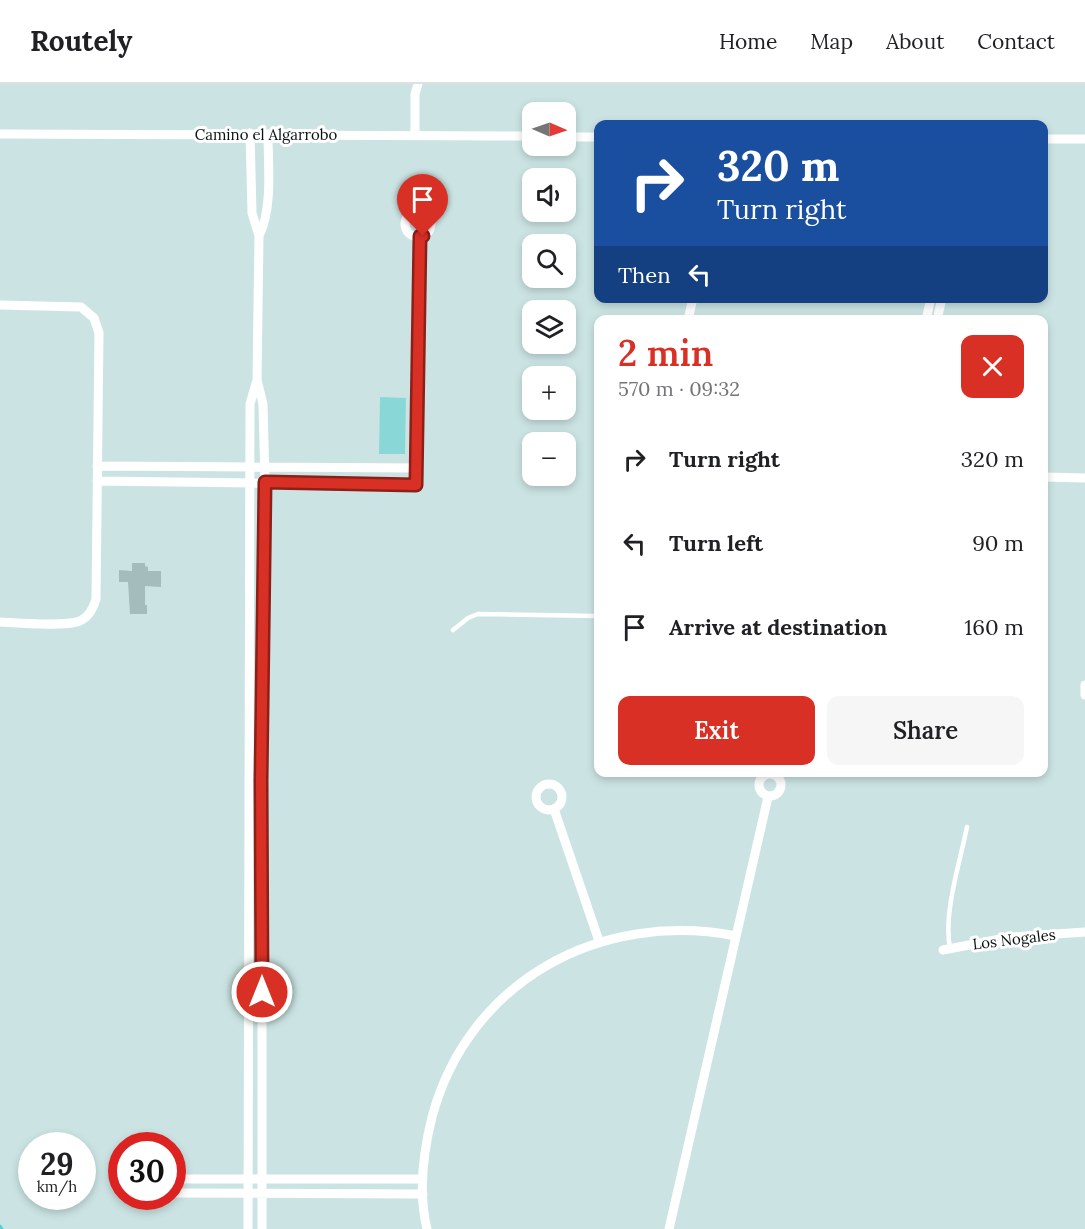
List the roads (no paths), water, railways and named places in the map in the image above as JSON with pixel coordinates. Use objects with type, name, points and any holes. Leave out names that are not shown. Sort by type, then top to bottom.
[{"type":"street","points":[[413,84],[415,134]]},
{"type":"street","points":[[415,94],[418,84]]},
{"type":"street","points":[[250,133],[252,213],[260,236]]},
{"type":"street","name":"Camino el Algarrobo","points":[[0,134],[250,133],[522,136]]},
{"type":"street","points":[[248,1229],[250,404],[257,380],[260,236],[266,216],[268,134]]},
{"type":"street","points":[[576,136],[594,137]]},
{"type":"street","points":[[1048,139],[1085,139]]},
{"type":"street","points":[[97,481],[416,485],[420,236]]},
{"type":"street","points":[[0,305],[75,306],[87,310],[94,318],[99,333],[96,599],[92,611],[83,619],[73,623],[0,622]]},
{"type":"street","points":[[257,380],[263,404],[265,467],[261,781],[262,1229]]},
{"type":"street","points":[[97,466],[417,468]]},
{"type":"street","points":[[1048,477],[1085,478]]},
{"type":"street","points":[[1085,685],[1085,695]]},
{"type":"street","points":[[669,1229],[768,797]]},
{"type":"street","points":[[554,809],[599,941]]},
{"type":"street","points":[[427,1229],[422,1179],[428,1135],[438,1097],[453,1063],[474,1032],[498,1004],[524,981],[552,962],[599,941],[645,932],[675,930],[705,931],[736,936]]},
{"type":"street","name":"Los Nogales","points":[[947,949],[1011,937],[1085,932]]},
{"type":"street","points":[[186,1179],[422,1179]]},
{"type":"street","points":[[186,1193],[423,1194]]},
{"type":"lane","points":[[453,630],[468,618],[478,614],[594,616]]},
{"type":"lane","points":[[947,949],[950,911],[967,827]]}]
